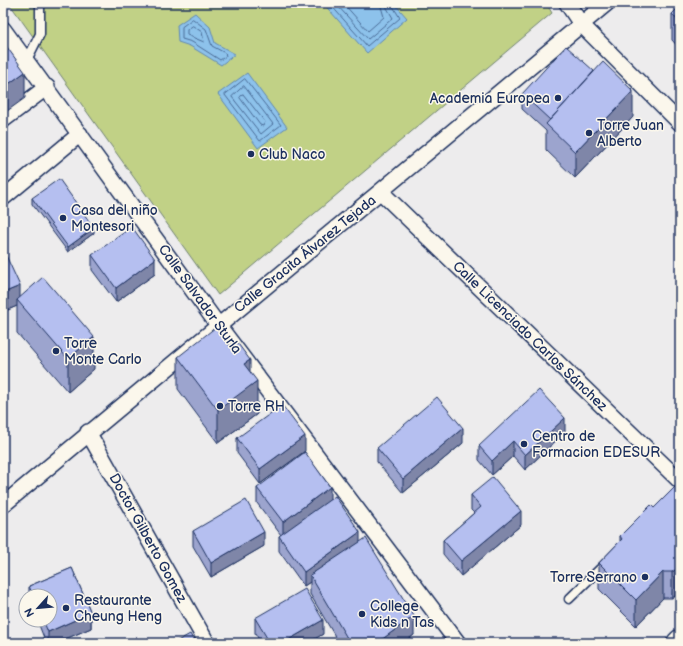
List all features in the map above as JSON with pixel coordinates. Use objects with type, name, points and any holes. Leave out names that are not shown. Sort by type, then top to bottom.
[{"type":"street","points":[[566,3],[581,24],[680,123]]},
{"type":"street","name":"Calle Gracita Álvarez Tejada","points":[[3,505],[88,432],[381,192],[606,3]]},
{"type":"street","name":"Calle Salvador Sturla","points":[[3,29],[218,325],[458,643]]},
{"type":"street","points":[[3,120],[46,87]]},
{"type":"street","points":[[3,198],[80,134]]},
{"type":"street","name":"Calle Licenciado Carlos Sánchez","points":[[381,192],[680,481]]},
{"type":"street","name":"Doctor Gilberto Gomez","points":[[88,432],[207,643]]},
{"type":"lane","points":[[27,60],[40,34],[40,3]]},
{"type":"lane","points":[[569,599],[614,555]]},
{"type":"green space","name":"Club Naco","points":[[9,3],[546,3],[552,13],[218,295]]},
{"type":"water","points":[[323,3],[394,3],[407,18],[367,53]]},
{"type":"water","points":[[195,13],[210,27],[215,43],[235,54],[221,65],[190,46],[178,42],[177,25]]},
{"type":"water","points":[[247,73],[287,127],[258,148],[218,94]]},
{"type":"building","points":[[680,6],[680,23],[672,14]]},
{"type":"building","points":[[3,43],[25,72],[3,88]]},
{"type":"building","name":"Academia Europea","points":[[566,46],[594,71],[550,120],[522,94]]},
{"type":"building","points":[[603,62],[633,91],[575,152],[546,124]]},
{"type":"building","name":"Casa del niño Montesori","points":[[59,179],[94,228],[68,247],[32,198]]},
{"type":"building","points":[[132,227],[155,259],[116,288],[92,255]]},
{"type":"building","points":[[3,249],[20,286],[3,293]]},
{"type":"building","points":[[43,277],[94,337],[68,359],[17,300]]},
{"type":"building","points":[[216,327],[230,346],[236,341],[250,360],[244,364],[257,381],[218,410],[178,357]]},
{"type":"building","points":[[539,390],[565,418],[525,455],[513,441],[492,461],[479,446]]},
{"type":"building","points":[[437,397],[463,428],[403,479],[377,448]]},
{"type":"building","points":[[282,405],[305,436],[260,469],[237,438]]},
{"type":"building","points":[[305,452],[330,487],[283,522],[257,488]]},
{"type":"building","points":[[493,477],[521,511],[461,561],[443,540],[481,507],[471,495]]},
{"type":"building","name":"Torre Serrano","points":[[678,484],[680,486],[680,567],[672,572],[663,572],[636,600],[599,563],[622,539],[620,536],[651,505],[654,508]]},
{"type":"building","points":[[335,496],[360,532],[304,572],[279,536]]},
{"type":"building","points":[[246,500],[264,532],[211,563],[193,531]]},
{"type":"building","name":"College Kids n Tas","points":[[366,538],[414,616],[377,643],[350,643],[310,575]]},
{"type":"building","points":[[72,568],[91,613],[58,628],[58,588],[30,588],[29,586]]},
{"type":"building","points":[[305,589],[323,620],[283,643],[270,643],[255,618]]},
{"type":"building","points":[[46,628],[57,628],[48,632]]},
{"type":"building","points":[[190,634],[195,643],[174,643]]},
{"type":"place","name":"Academia Europea","points":[[558,98]]},
{"type":"place","name":"Torre Juan Alberto","points":[[589,133]]},
{"type":"place","name":"Club Naco","points":[[251,154]]},
{"type":"place","name":"Casa del niño Montesori","points":[[63,218]]},
{"type":"place","name":"Torre Monte Carlo","points":[[56,351]]},
{"type":"place","name":"Torre RH","points":[[220,406]]},
{"type":"place","name":"Centro de Formacion EDESUR","points":[[524,444]]},
{"type":"place","name":"Torre Serrano","points":[[645,577]]},
{"type":"place","name":"Restaurante Cheung Heng","points":[[66,608]]},
{"type":"place","name":"College Kids n Tas","points":[[362,614]]}]
